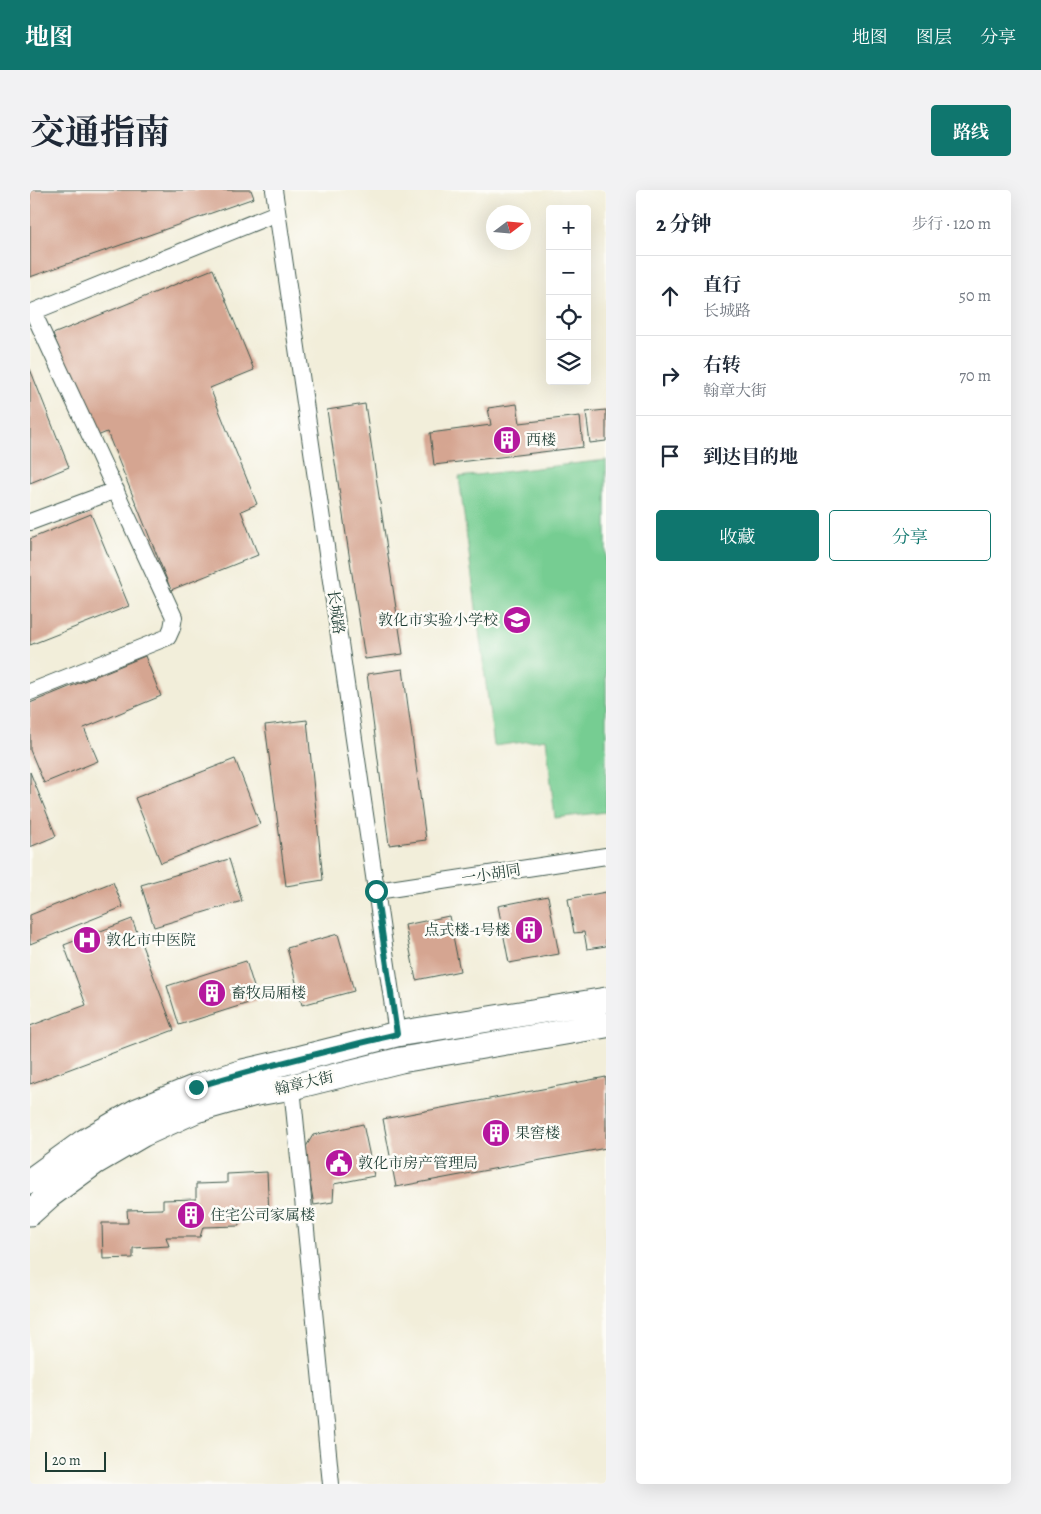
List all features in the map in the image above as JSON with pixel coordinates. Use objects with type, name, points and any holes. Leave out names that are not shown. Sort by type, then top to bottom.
[{"type":"main road","name":"翰章大街","points":[[30,1181],[84,1142],[137,1111],[196,1087],[243,1072],[397,1034],[606,1000]]},
{"type":"main road","name":"翰章大街","points":[[30,1213],[50,1195],[95,1162],[143,1134],[196,1110],[252,1094],[292,1087],[401,1060],[606,1025]]},
{"type":"street","name":"长城路","points":[[274,190],[397,1034]]},
{"type":"street","points":[[30,692],[168,636],[174,617],[32,313],[277,213]]},
{"type":"street","points":[[30,522],[116,490]]},
{"type":"street","name":"一小胡同","points":[[376,891],[606,856]]},
{"type":"street","points":[[292,1087],[331,1484]]},
{"type":"green space","points":[[606,460],[606,812],[555,818],[546,739],[494,746],[459,477]]},
{"type":"building","points":[[30,190],[251,190],[254,198],[30,277]]},
{"type":"building","points":[[213,269],[254,370],[210,388],[257,504],[241,511],[258,555],[171,590],[107,432],[95,437],[53,334]]},
{"type":"building","points":[[30,369],[69,467],[30,483]]},
{"type":"building","points":[[365,404],[403,654],[365,659],[327,410]]},
{"type":"building","name":"西楼","points":[[517,404],[520,423],[580,416],[583,447],[434,465],[430,433],[491,425],[488,408]]},
{"type":"building","points":[[606,410],[606,441],[590,443],[586,412]]},
{"type":"building","points":[[91,514],[129,606],[30,645],[30,539]]},
{"type":"building","points":[[145,656],[161,696],[84,728],[98,761],[44,783],[30,750],[30,703]]},
{"type":"building","points":[[403,669],[426,840],[389,845],[367,674]]},
{"type":"building","points":[[307,720],[323,880],[286,886],[265,725]]},
{"type":"building","points":[[235,759],[260,824],[161,863],[135,798]]},
{"type":"building","points":[[30,772],[56,836],[30,847]]},
{"type":"building","points":[[229,859],[242,901],[154,927],[141,885]]},
{"type":"building","points":[[113,882],[123,907],[30,944],[30,915]]},
{"type":"building","points":[[606,892],[606,946],[587,949],[584,932],[574,933],[568,899]]},
{"type":"building","name":"点式楼-1号楼","points":[[548,896],[559,954],[509,963],[498,906]]},
{"type":"building","points":[[449,916],[460,971],[416,980],[405,925]]},
{"type":"building","points":[[132,919],[174,1030],[30,1084],[30,1026],[86,1005],[64,945]]},
{"type":"building","points":[[338,934],[354,991],[302,1005],[287,948]]},
{"type":"building","name":"畜牧局厢楼","points":[[246,961],[258,1000],[179,1025],[167,986]]},
{"type":"building","name":"果窖楼","points":[[606,1077],[606,1148],[396,1187],[383,1119]]},
{"type":"building","name":"敦化市房产管理局","points":[[363,1124],[374,1176],[334,1184],[333,1202],[314,1205],[304,1150],[313,1135]]},
{"type":"building","name":"住宅公司家属楼","points":[[267,1172],[269,1214],[238,1216],[239,1226],[203,1227],[200,1237],[166,1237],[169,1246],[133,1248],[133,1258],[103,1259],[102,1223],[128,1223],[127,1210],[163,1209],[163,1200],[196,1199],[196,1184],[227,1183],[227,1174]]},
{"type":"place","name":"西楼","points":[[507,440]]},
{"type":"place","name":"敦化市实验小学校","points":[[517,620]]},
{"type":"place","name":"点式楼-1号楼","points":[[529,930]]},
{"type":"place","name":"敦化市中医院","points":[[87,940]]},
{"type":"place","name":"畜牧局厢楼","points":[[212,993]]},
{"type":"place","name":"果窖楼","points":[[496,1133]]},
{"type":"place","name":"敦化市房产管理局","points":[[339,1163]]},
{"type":"place","name":"住宅公司家属楼","points":[[191,1215]]},
{"type":"route","points":[[196,1087],[243,1072],[397,1034],[376,891]]}]
